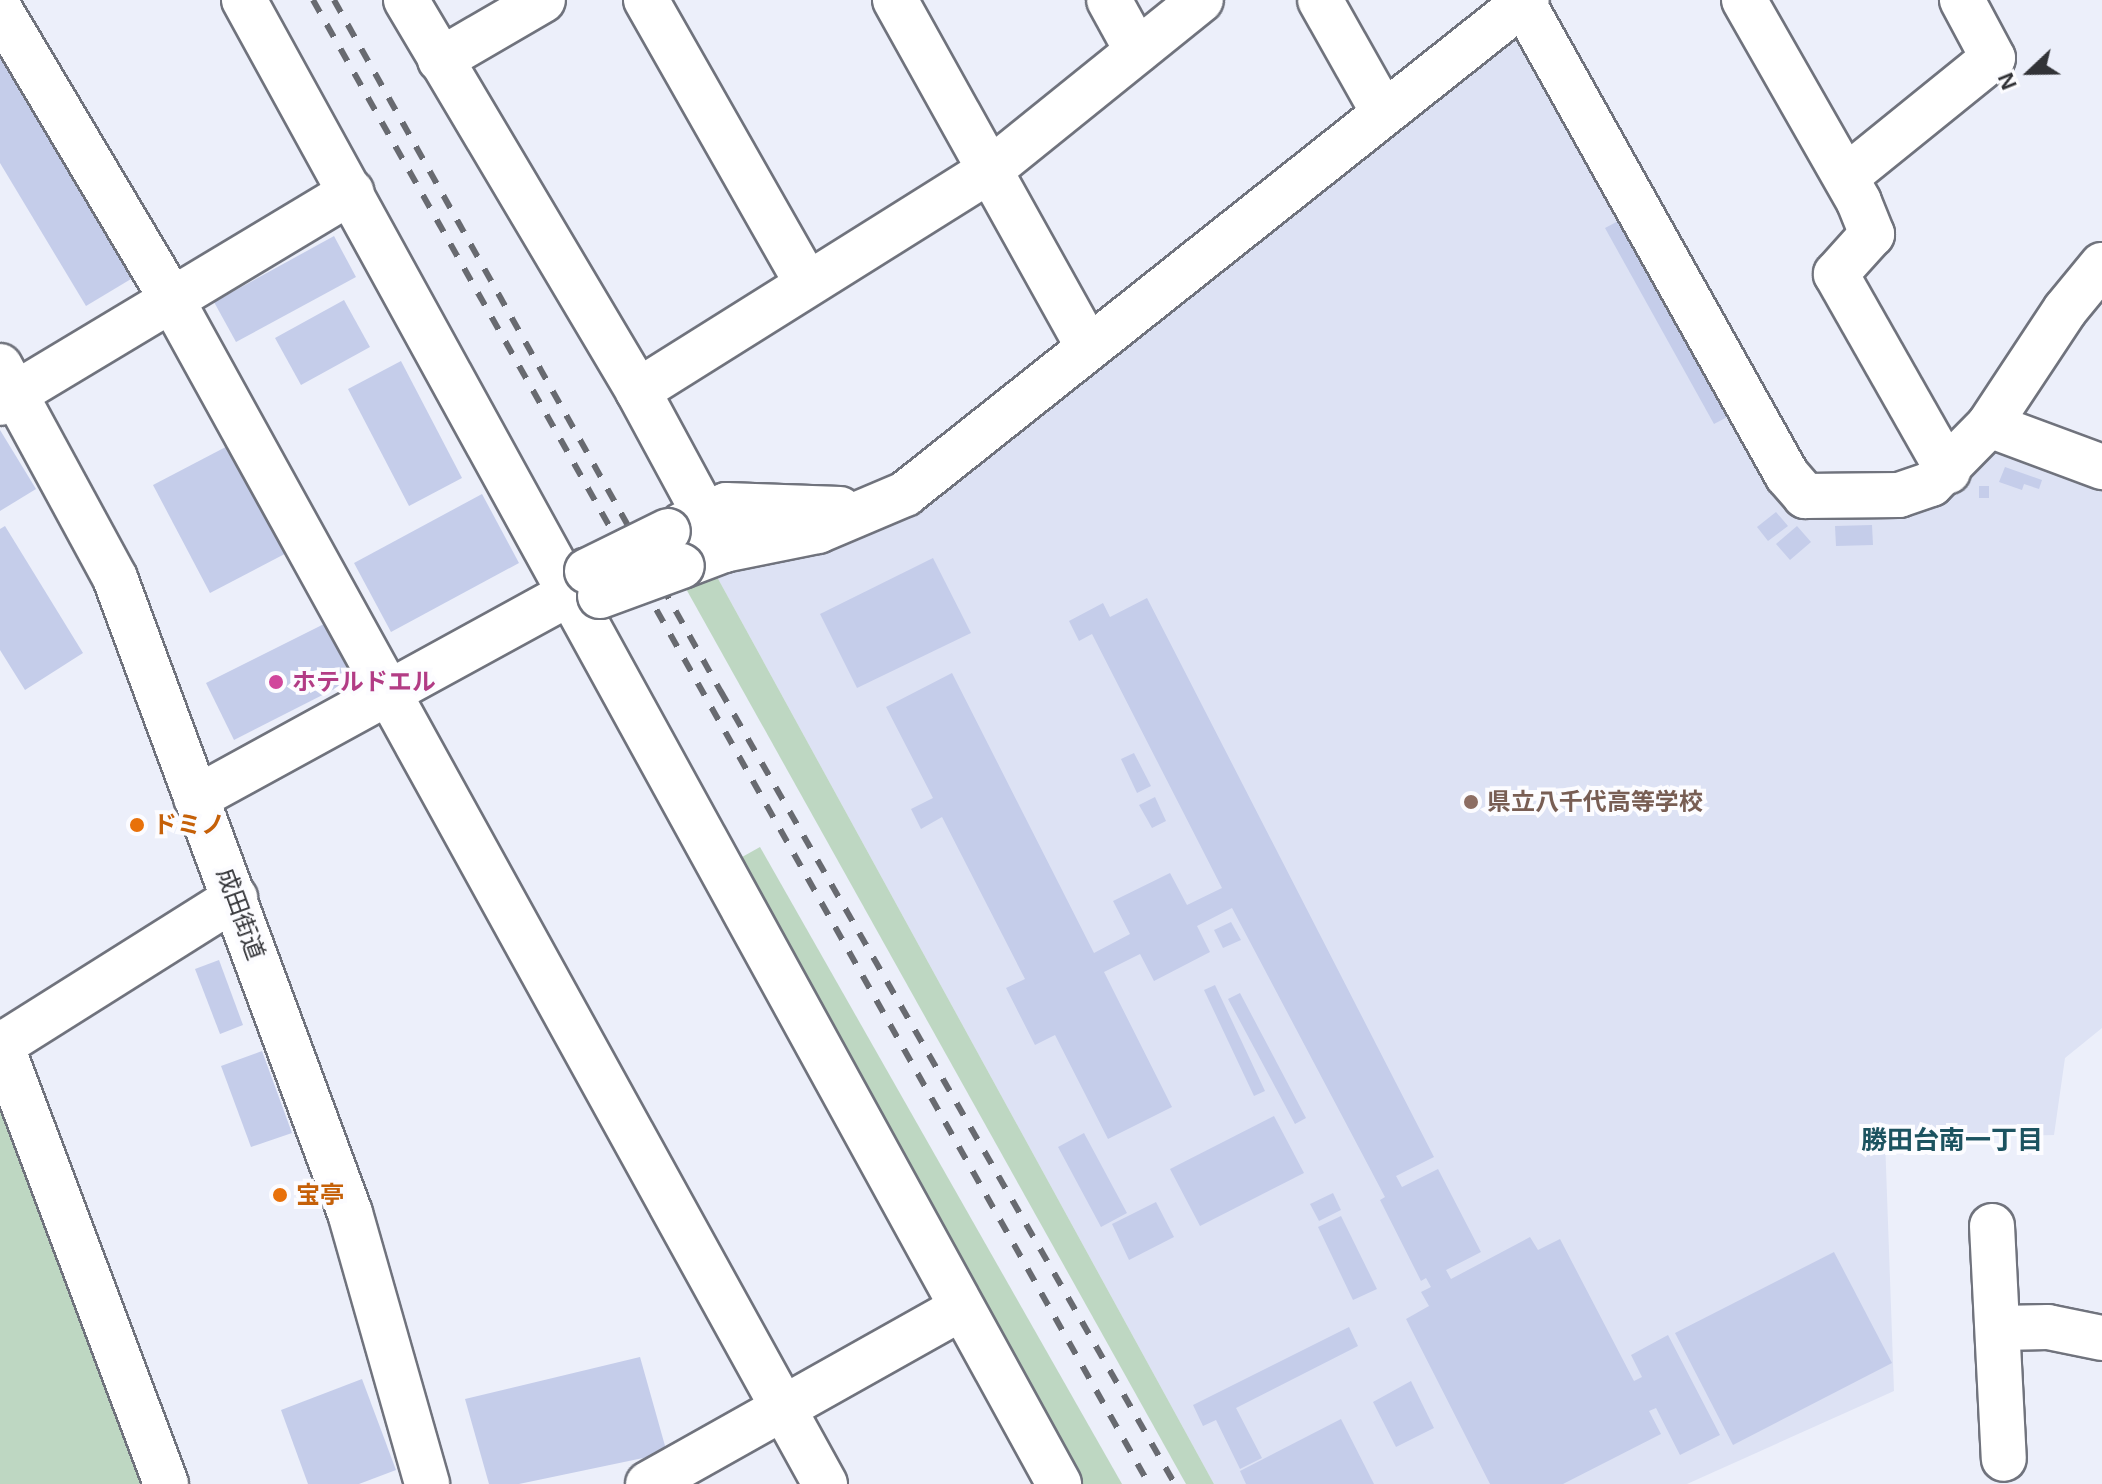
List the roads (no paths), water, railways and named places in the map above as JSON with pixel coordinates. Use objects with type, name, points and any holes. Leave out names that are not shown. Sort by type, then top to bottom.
[{"type":"main road","points":[[244,0],[351,192],[585,587],[961,1308],[1059,1484]]},
{"type":"main road","points":[[406,0],[638,391],[695,540]]},
{"type":"main road","points":[[440,60],[543,0]]},
{"type":"main road","points":[[646,0],[807,283]]},
{"type":"main road","points":[[895,0],[1089,348]]},
{"type":"main road","points":[[1109,0],[1137,51]]},
{"type":"main road","points":[[638,391],[990,170],[1201,0]]},
{"type":"main road","points":[[1320,0],[1383,112]]},
{"type":"main road","points":[[1744,0],[1846,177],[1872,234],[1836,274],[1948,471]]},
{"type":"main road","points":[[1846,177],[1993,58],[1962,0]]},
{"type":"main road","points":[[196,798],[386,692],[585,587],[695,540],[726,505],[867,510],[905,494],[1525,2],[1787,475],[1805,496],[1899,495],[1931,484],[1948,471],[1989,425],[2065,310],[2102,265]]},
{"type":"main road","points":[[0,10],[172,300],[825,1484]]},
{"type":"main road","points":[[6,387],[172,300],[351,192]]},
{"type":"main road","name":"成田街道","points":[[6,387],[115,578],[350,1213],[427,1484]]},
{"type":"main road","points":[[1989,425],[2102,467]]},
{"type":"main road","points":[[166,1484],[0,1045],[235,898]]},
{"type":"main road","points":[[1992,1226],[2001,1328],[2004,1459]]},
{"type":"main road","points":[[648,1484],[961,1308]]},
{"type":"main road","points":[[2001,1328],[2048,1327],[2102,1338]]},
{"type":"railway","points":[[313,0],[1149,1484]]},
{"type":"railway","points":[[334,0],[720,690],[1175,1484]]},
{"type":"place","name":"ホテルドエル","points":[[276,682]]},
{"type":"place","name":"県立八千代高等学校","points":[[1471,802]]},
{"type":"place","name":"ドミノ","points":[[137,825]]},
{"type":"place","name":"宝亭","points":[[280,1195]]},
{"type":"district","name":"勝田台南一丁目","points":[[1952,1141]]}]
